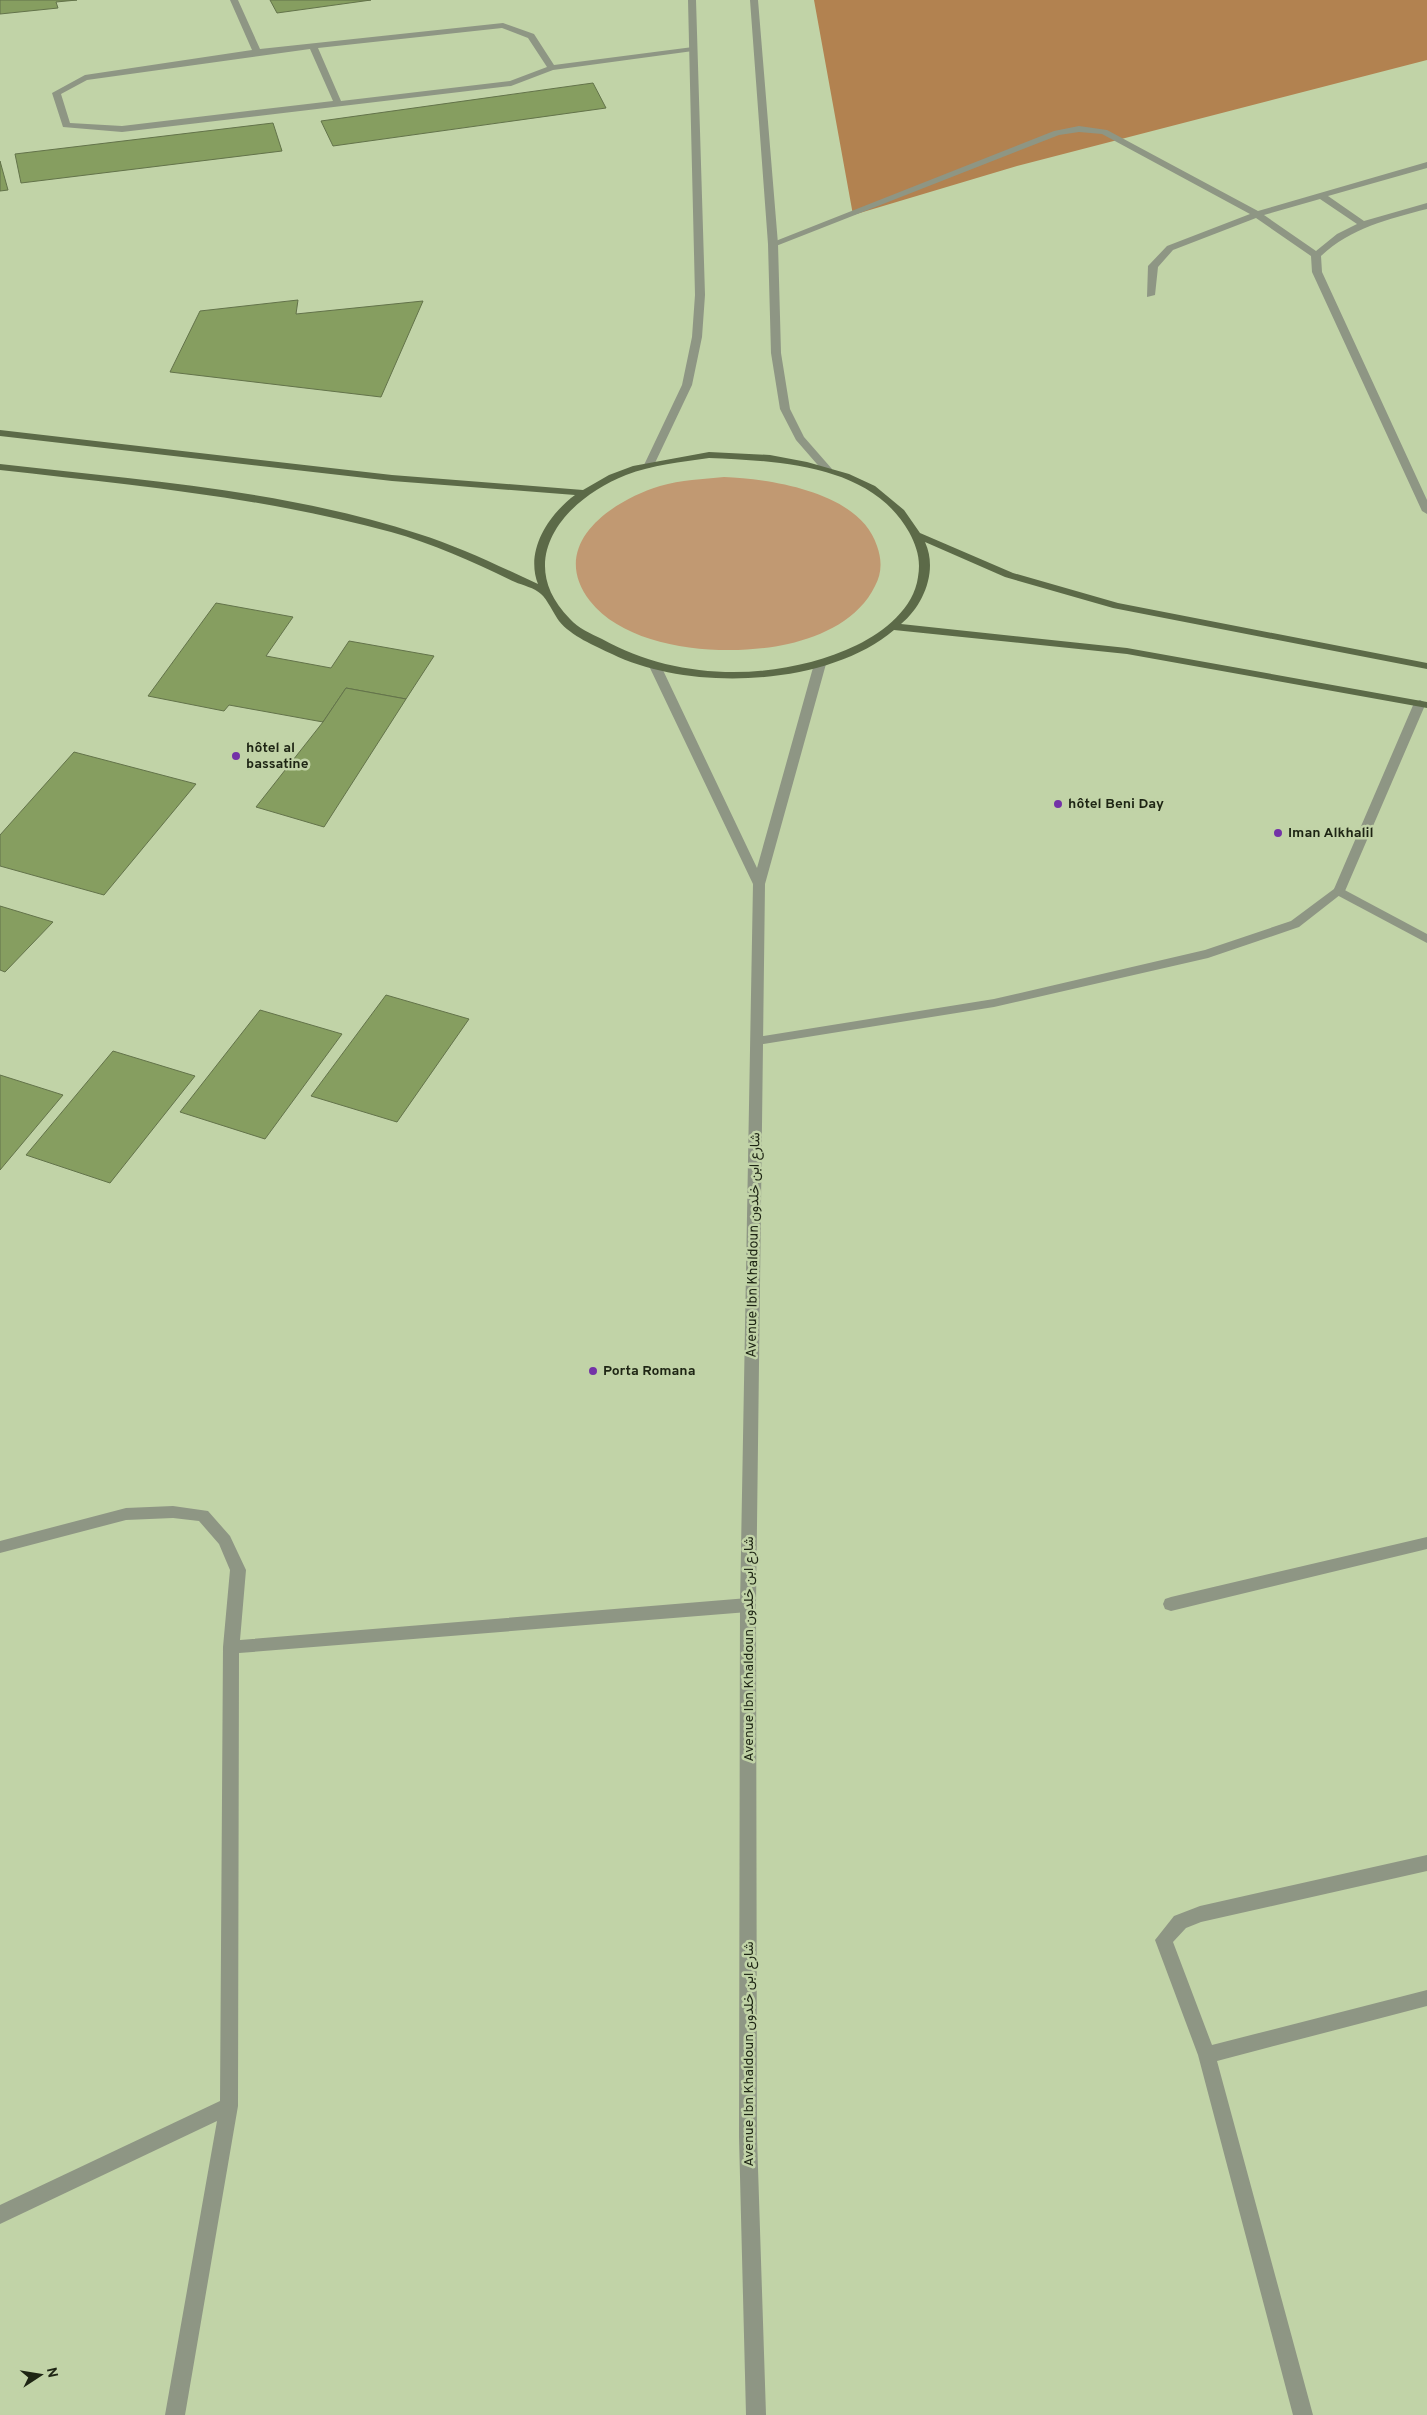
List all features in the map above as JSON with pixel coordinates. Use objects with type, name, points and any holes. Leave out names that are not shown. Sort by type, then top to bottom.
[{"type":"main road","points":[[0,433],[392,478],[584,493]]},
{"type":"main road","points":[[708,455],[770,457],[828,469],[868,486],[900,509],[920,536],[925,552],[924,583],[918,598],[894,627],[862,648],[820,664],[766,674],[710,674],[655,666],[604,648],[566,622],[543,591],[538,570],[543,542],[549,528],[564,509],[584,493],[614,477],[649,465],[708,455]]},
{"type":"main road","points":[[0,467],[241,496],[311,509],[398,530],[447,547],[543,591]]},
{"type":"main road","points":[[920,536],[1008,575],[1117,606],[1427,666]]},
{"type":"main road","points":[[894,627],[1127,651],[1423,704]]},
{"type":"street","points":[[234,0],[257,52]]},
{"type":"street","points":[[649,465],[687,385],[697,337],[700,295],[692,0]]},
{"type":"street","points":[[754,0],[773,244],[776,353],[785,409],[800,438],[828,469]]},
{"type":"street","points":[[552,68],[531,36],[503,25],[257,52],[85,78],[56,93],[66,125],[122,129],[510,83],[552,68],[693,49]]},
{"type":"street","points":[[313,46],[338,103]]},
{"type":"street","points":[[773,244],[1057,133],[1079,129],[1104,132],[1256,214],[1316,255]]},
{"type":"street","points":[[1150,295],[1153,266],[1170,248],[1256,214],[1427,165]]},
{"type":"street","points":[[1322,196],[1362,224]]},
{"type":"street","points":[[1427,206],[1362,224],[1337,235],[1316,255],[1317,272],[1427,511]]},
{"type":"street","points":[[759,884],[820,664]]},
{"type":"street","points":[[655,666],[759,884]]},
{"type":"street","points":[[757,1041],[994,1003],[1208,954],[1295,924],[1339,890],[1423,704]]},
{"type":"street","name":"Avenue Ibn Khaldoun شارع ابن خلدون","points":[[756,2415],[748,2137],[748,1605],[759,884]]},
{"type":"street","points":[[1339,890],[1427,939]]},
{"type":"street","points":[[0,1546],[126,1514],[173,1512],[203,1515],[225,1540],[238,1570],[231,1647],[228,2106],[176,2415]]},
{"type":"street","points":[[1170,1604],[1427,1543]]},
{"type":"street","points":[[231,1647],[748,1605]]},
{"type":"street","points":[[1303,2415],[1207,2055],[1178,1985],[1164,1940],[1180,1922],[1200,1914],[1427,1863]]},
{"type":"street","points":[[1207,2055],[1427,1998]]},
{"type":"street","points":[[0,2215],[228,2106]]},
{"type":"shaded area","points":[[814,0],[1427,0],[1427,60],[1017,166],[853,215]]},
{"type":"shaded area","points":[[724,477],[789,485],[834,501],[853,513],[867,528],[880,556],[880,571],[877,581],[860,608],[850,617],[827,631],[801,641],[765,648],[711,650],[655,640],[630,631],[608,618],[590,601],[579,581],[576,562],[580,544],[590,528],[605,514],[622,502],[660,486],[684,481]]},
{"type":"building","points":[[0,0],[77,0],[56,2],[58,8],[0,14]]},
{"type":"building","points":[[270,0],[371,0],[277,13]]},
{"type":"building","points":[[593,83],[606,108],[333,146],[321,121]]},
{"type":"building","points":[[273,123],[282,151],[21,183],[15,154]]},
{"type":"building","points":[[0,161],[8,190],[0,191]]},
{"type":"building","points":[[298,300],[296,314],[423,301],[381,397],[170,372],[200,311]]},
{"type":"building","points":[[216,603],[293,617],[266,656],[331,668],[349,641],[434,656],[406,699],[346,688],[323,722],[229,705],[224,711],[148,696]]},
{"type":"building","points":[[346,688],[406,699],[324,827],[256,807],[323,722]]},
{"type":"building","points":[[74,752],[196,784],[104,895],[0,866],[0,835]]},
{"type":"building","points":[[0,906],[53,922],[5,972],[0,970]]},
{"type":"building","points":[[386,995],[469,1019],[397,1122],[311,1096]]},
{"type":"building","points":[[260,1010],[342,1034],[265,1139],[180,1112]]},
{"type":"building","points":[[113,1051],[195,1076],[110,1183],[26,1155]]},
{"type":"building","points":[[0,1075],[63,1095],[0,1170]]},
{"type":"place","name":"hôtel al bassatine","points":[[236,756]]},
{"type":"place","name":"hôtel Beni Day","points":[[1058,804]]},
{"type":"place","name":"Iman Alkhalil","points":[[1278,833]]},
{"type":"place","name":"Porta Romana","points":[[593,1371]]}]
